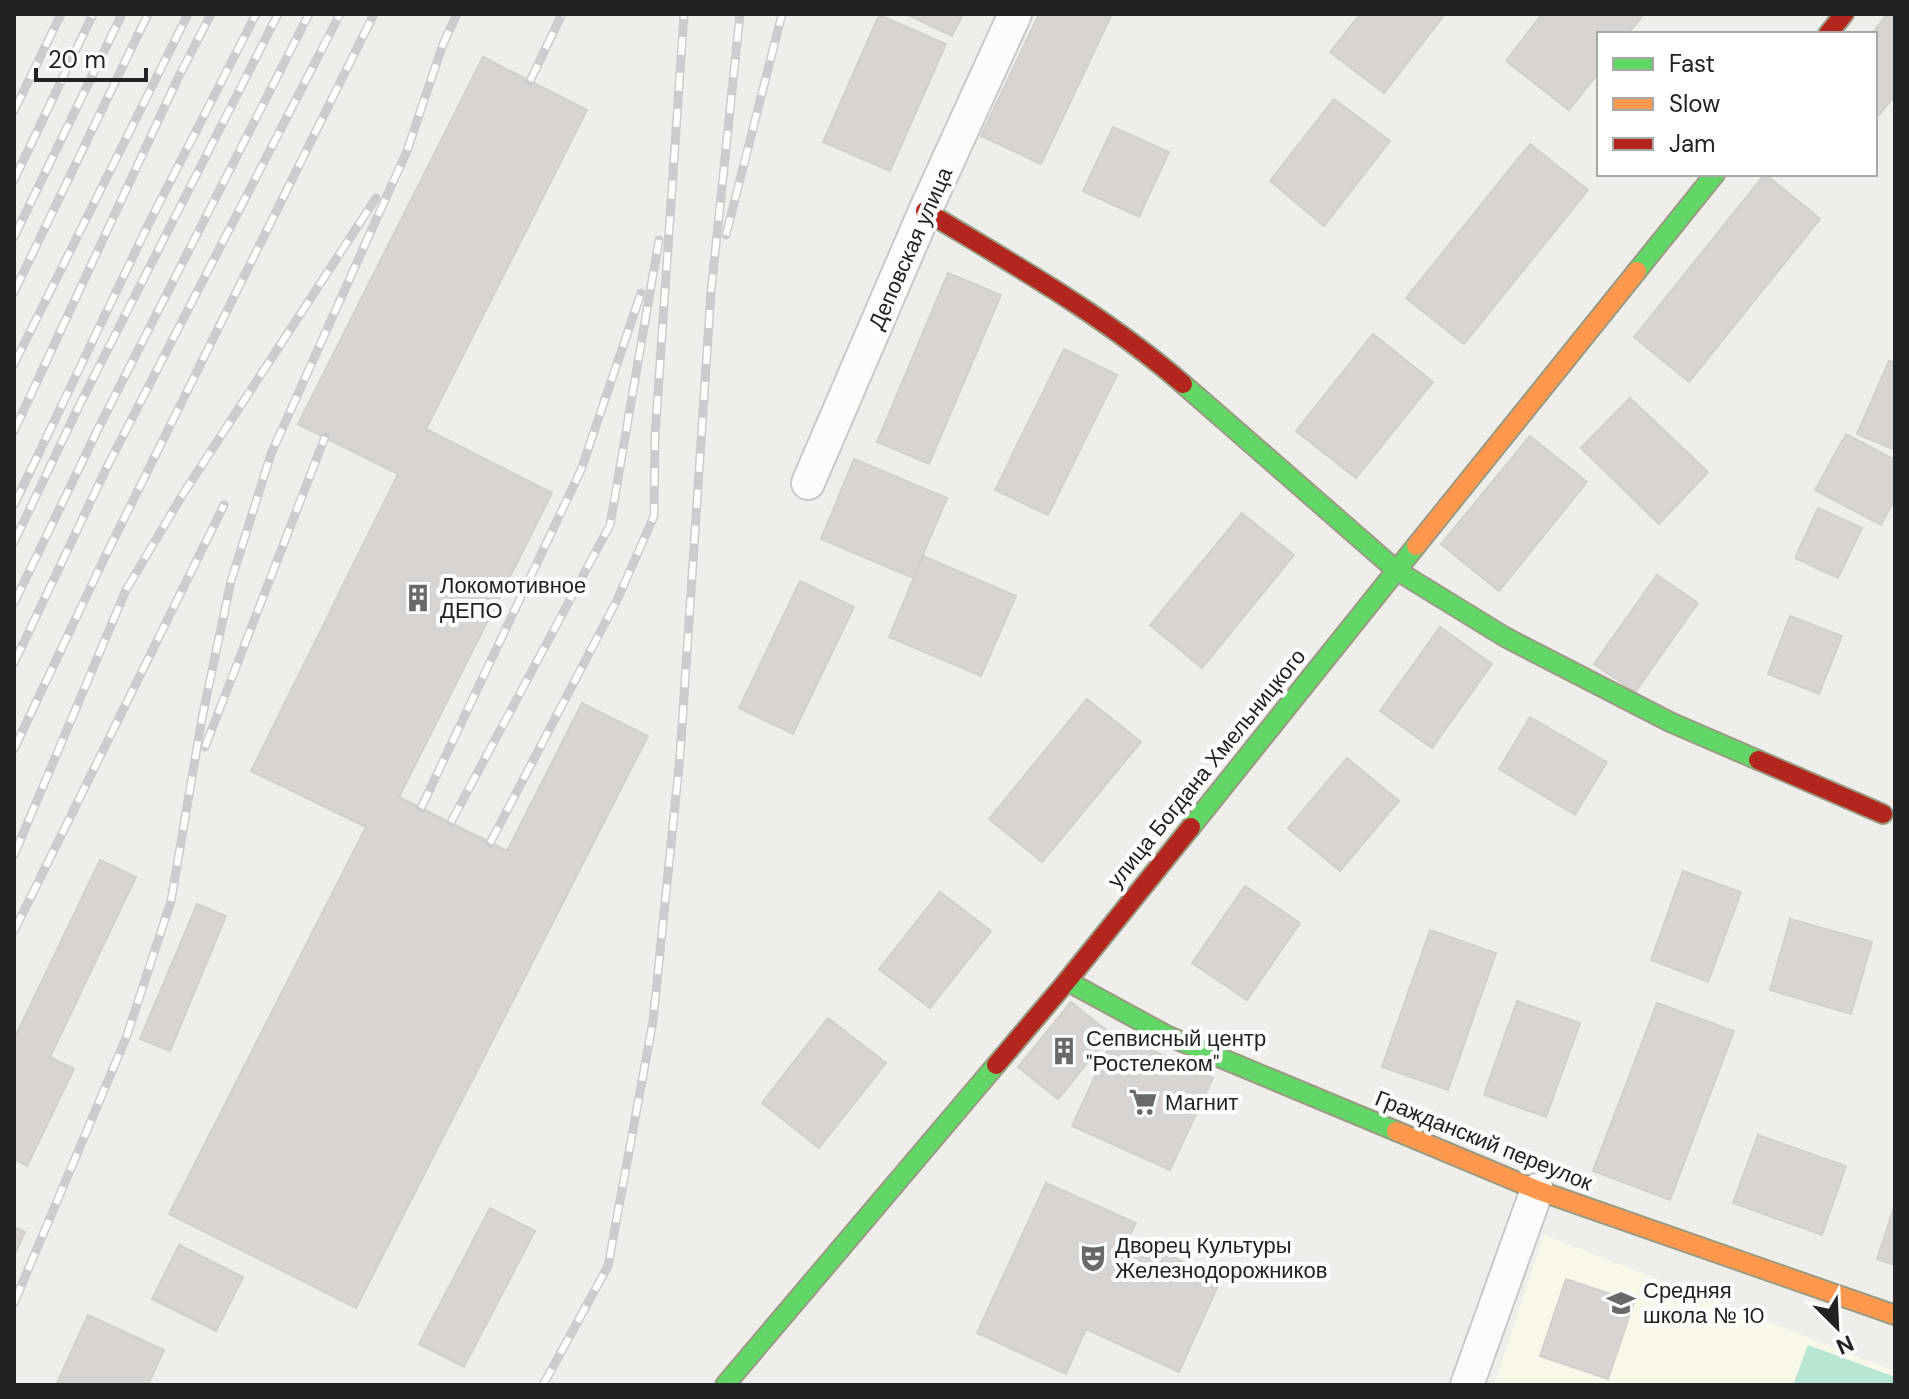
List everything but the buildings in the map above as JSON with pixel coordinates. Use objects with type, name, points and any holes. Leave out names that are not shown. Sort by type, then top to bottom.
[{"type":"street","name":"Деповская улица","points":[[808,483],[925,211],[1015,14]]},
{"type":"street","points":[[1830,32],[1844,14]]},
{"type":"street","name":"улица Богдана Хмельницкого","points":[[725,1385],[1067,981],[1713,176]]},
{"type":"street","points":[[925,211],[1059,292],[1153,358],[1396,570],[1505,637],[1670,722],[1883,814]]},
{"type":"street","name":"Гражданский переулок","points":[[1067,981],[1168,1036],[1537,1190],[1895,1315]]},
{"type":"street","points":[[1467,1385],[1537,1190]]},
{"type":"shaded area","name":"Средняя школа № 10","points":[[1544,1235],[1895,1371],[1895,1385],[1494,1385]]},
{"type":"green space","points":[[1808,1345],[1895,1377],[1895,1385],[1793,1385]]},
{"type":"railway","points":[[14,111],[61,14]]},
{"type":"railway","points":[[14,180],[93,14]]},
{"type":"railway","points":[[14,237],[122,14]]},
{"type":"railway","points":[[14,292],[148,14]]},
{"type":"railway","points":[[14,364],[188,14]]},
{"type":"railway","points":[[14,431],[178,78],[211,14]]},
{"type":"railway","points":[[14,505],[150,221],[256,14]]},
{"type":"railway","points":[[14,542],[78,408],[278,14]]},
{"type":"railway","points":[[14,603],[98,429],[309,14]]},
{"type":"railway","points":[[14,663],[107,467],[340,14]]},
{"type":"railway","points":[[14,749],[103,561],[374,14]]},
{"type":"railway","points":[[14,1303],[126,1038],[171,901],[202,718],[231,581],[271,454],[407,151],[443,44],[457,14]]},
{"type":"railway","points":[[530,81],[562,14]]},
{"type":"railway","points":[[490,843],[618,598],[654,516],[655,436],[684,14]]},
{"type":"railway","points":[[543,1385],[608,1266],[653,1021],[680,756],[711,292],[740,14]]},
{"type":"railway","points":[[726,235],[782,14]]},
{"type":"railway","points":[[14,855],[126,590],[183,494],[376,198]]},
{"type":"railway","points":[[451,822],[610,525],[659,240]]},
{"type":"railway","points":[[421,808],[581,470],[641,293]]},
{"type":"railway","points":[[205,747],[325,437]]},
{"type":"railway","points":[[14,931],[224,505]]},
{"type":"traffic: fast","points":[[1637,271],[1713,176]]},
{"type":"traffic: fast","points":[[1183,384],[1396,570],[1505,637],[1670,722],[1758,760]]},
{"type":"traffic: fast","points":[[1191,827],[1416,546]]},
{"type":"traffic: fast","points":[[1067,981],[1168,1036],[1396,1131]]},
{"type":"traffic: fast","points":[[725,1385],[996,1065]]},
{"type":"traffic: slow","points":[[1416,546],[1637,271]]},
{"type":"traffic: slow","points":[[1396,1131],[1537,1190],[1895,1315]]},
{"type":"traffic: jam","points":[[1830,32],[1844,14]]},
{"type":"traffic: jam","points":[[925,211],[1090,313],[1183,384]]},
{"type":"traffic: jam","points":[[1758,760],[1883,814]]},
{"type":"traffic: jam","points":[[996,1065],[1191,827]]},
{"type":"place","name":"Локомотивное ДЕПО","points":[[418,598]]},
{"type":"place","name":"Сепвисный центр \"Ростелеком\"","points":[[1064,1051]]},
{"type":"place","name":"Магнит","points":[[1143,1102]]},
{"type":"place","name":"Дворец Культуры Железнодорожников","points":[[1093,1258]]},
{"type":"place","name":"Средняя школа № 10","points":[[1621,1303]]}]
